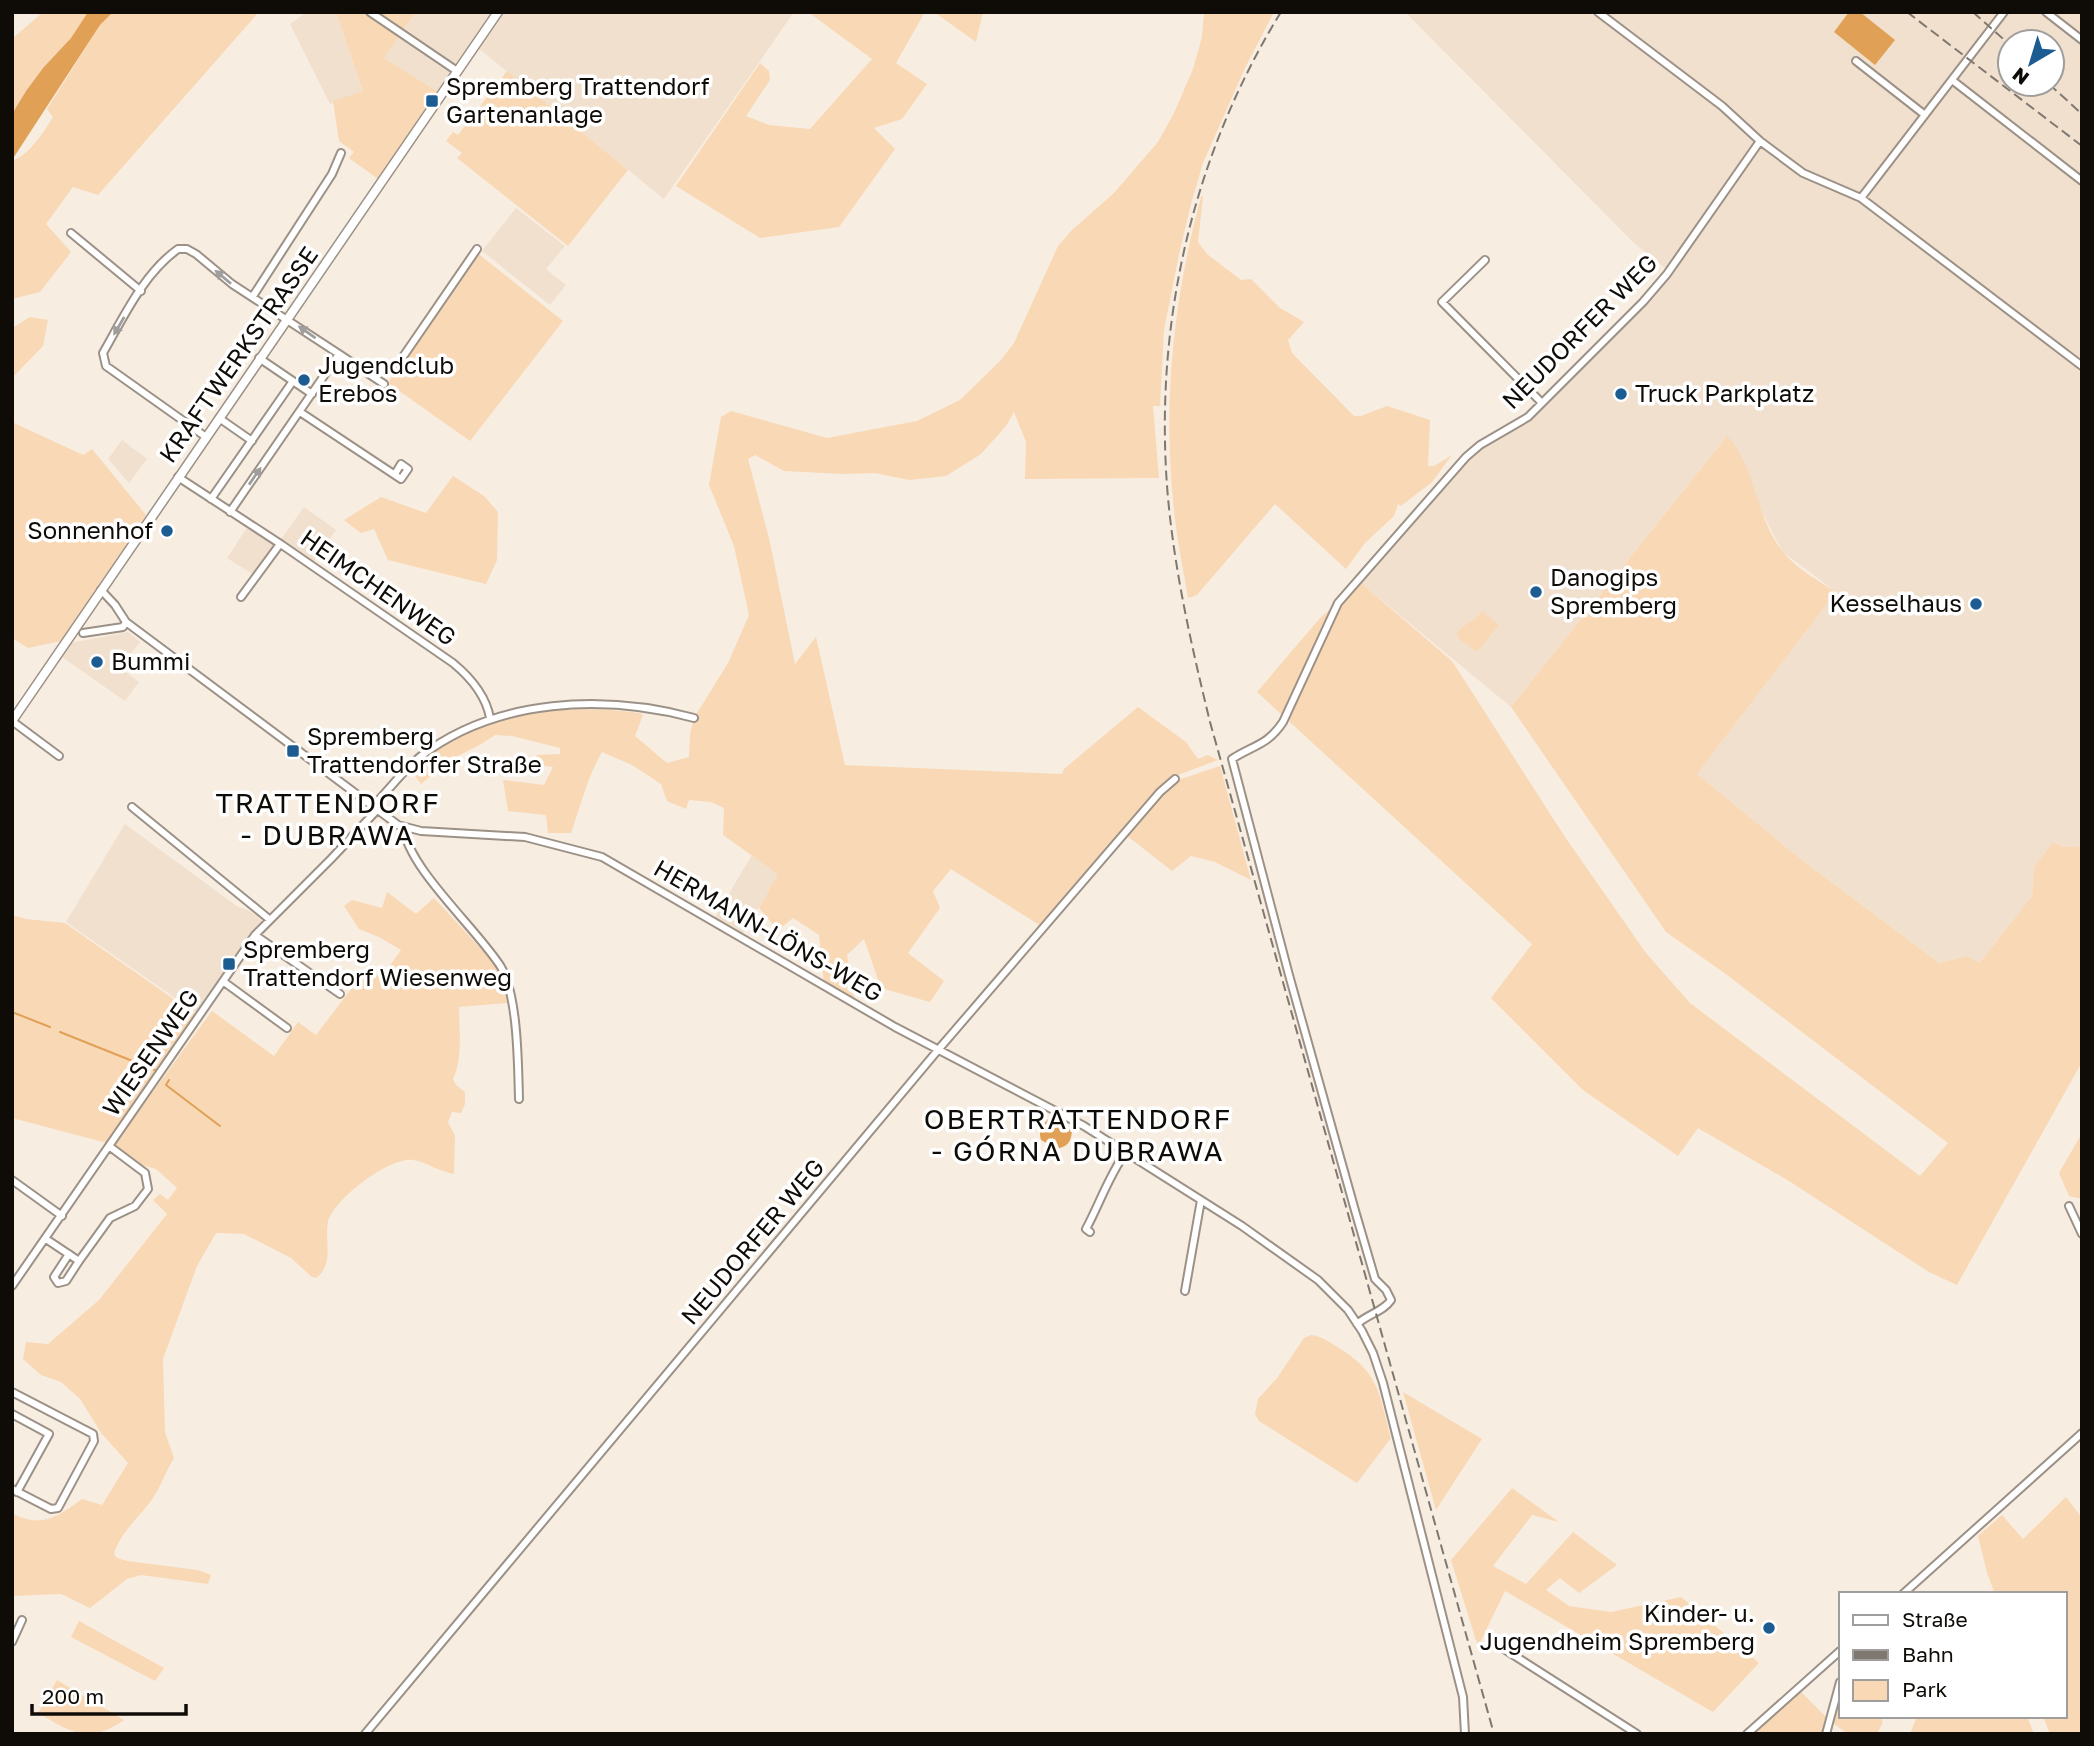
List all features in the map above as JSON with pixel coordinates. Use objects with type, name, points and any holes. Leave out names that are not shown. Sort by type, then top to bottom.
[{"type":"main road","name":"KRAFTWERKSTRASSE","points":[[12,720],[498,12]]},
{"type":"street","points":[[370,12],[457,71]]},
{"type":"street","points":[[1598,12],[1722,106],[1760,141],[1803,173],[1861,198],[2082,366]]},
{"type":"street","points":[[1861,198],[2004,12]]},
{"type":"street","points":[[2046,12],[2082,40]]},
{"type":"street","points":[[1856,61],[1924,116]]},
{"type":"street","points":[[1952,80],[2082,181]]},
{"type":"street","name":"NEUDORFER WEG","points":[[1357,1324],[1366,1316],[1384,1309],[1391,1300],[1376,1279],[1356,1214],[1232,759],[1261,746],[1276,733],[1335,609],[1355,583],[1466,457],[1480,445],[1517,425],[1643,302],[1667,274],[1760,141]]},
{"type":"street","points":[[253,296],[332,174],[341,153]]},
{"type":"street","points":[[71,233],[141,291]]},
{"type":"street","points":[[206,437],[106,366],[103,359],[103,353],[141,291],[178,249],[187,249],[232,284],[384,384]]},
{"type":"street","points":[[398,364],[477,249]]},
{"type":"street","points":[[1485,260],[1442,302],[1542,403]]},
{"type":"street","points":[[230,512],[339,354]]},
{"type":"street","points":[[259,358],[312,394]]},
{"type":"street","points":[[211,499],[293,381]]},
{"type":"street","points":[[300,412],[395,474]]},
{"type":"street","points":[[219,418],[252,441]]},
{"type":"street","points":[[178,477],[280,544]]},
{"type":"street","name":"HEIMCHENWEG","points":[[241,597],[280,544],[467,674],[488,709],[490,718]]},
{"type":"street","name":"HERMANN-LÖNS-WEG","points":[[101,590],[126,622],[404,828],[525,836],[600,856],[938,1050],[1048,1106],[1126,1152],[1318,1280],[1339,1300],[1357,1324],[1373,1353],[1383,1382],[1463,1697],[1465,1734]]},
{"type":"street","points":[[83,633],[123,626],[126,622]]},
{"type":"street","name":"WIESENWEG","points":[[12,1286],[255,935],[331,859],[421,756],[490,718],[560,705],[636,706],[694,718]]},
{"type":"street","name":"KRAFTWERKSTRASSE","points":[[12,720],[59,756]]},
{"type":"street","name":"NEUDORFER WEG","points":[[365,1734],[938,1050],[1160,792],[1175,779]]},
{"type":"street","points":[[132,807],[269,919]]},
{"type":"street","points":[[404,828],[405,841],[438,891],[502,968],[508,985],[515,1026],[519,1099]]},
{"type":"street","points":[[255,935],[340,994]]},
{"type":"street","name":"WIESENWEG","points":[[223,982],[287,1028]]},
{"type":"street","name":"WIESENWEG","points":[[69,1254],[54,1277],[58,1283],[66,1281],[110,1218],[135,1206],[148,1189],[145,1173],[109,1146]]},
{"type":"street","points":[[1090,1232],[1086,1229],[1114,1168],[1126,1152]]},
{"type":"street","points":[[12,1180],[62,1216]]},
{"type":"street","points":[[1185,1291],[1201,1200]]},
{"type":"street","points":[[2070,1206],[2082,1234]]},
{"type":"street","points":[[46,1239],[79,1262]]},
{"type":"street","points":[[12,1392],[93,1434],[94,1441],[58,1508],[51,1509],[15,1490],[49,1434],[12,1414]]},
{"type":"street","points":[[1905,1592],[2082,1433]]},
{"type":"street","points":[[12,1642],[22,1620]]},
{"type":"street","points":[[1490,1640],[1637,1734]]},
{"type":"street","points":[[1747,1734],[1839,1652]]},
{"type":"street","points":[[1826,1734],[1839,1686]]},
{"type":"shaded area","points":[[88,12],[113,12],[100,25],[12,160],[12,114],[43,68],[71,38]]},
{"type":"shaded area","points":[[307,12],[336,12],[363,91],[330,104],[290,24]]},
{"type":"shaded area","points":[[416,12],[492,12],[437,91],[384,58]]},
{"type":"shaded area","points":[[503,12],[794,12],[664,199],[478,48]]},
{"type":"shaded area","points":[[1405,12],[2082,12],[2082,846],[2064,847],[2054,842],[2034,867],[2032,896],[1978,964],[1967,956],[1939,963],[1803,861],[1697,774],[1836,592],[1783,552],[1727,436],[1511,707],[1361,583],[1468,459],[1529,418],[1671,273],[1633,242]]},
{"type":"shaded area","points":[[1849,12],[1860,12],[1895,40],[1875,65],[1834,32]]},
{"type":"shaded area","points":[[516,208],[565,246],[546,269],[566,285],[550,305],[482,251]]},
{"type":"shaded area","points":[[122,440],[147,459],[129,483],[108,459]]},
{"type":"shaded area","points":[[304,507],[336,530],[312,564],[279,542]]},
{"type":"shaded area","points":[[248,526],[276,546],[254,575],[227,558]]},
{"type":"shaded area","name":"Bummi","points":[[128,632],[140,642],[120,668],[139,682],[125,701],[62,657],[71,643]]},
{"type":"shaded area","points":[[125,824],[238,907],[248,910],[263,921],[198,1014],[66,922]]},
{"type":"shaded area","points":[[752,855],[779,874],[742,935],[714,919]]},
{"type":"shaded area","points":[[1049,1118],[1072,1131],[1070,1141],[1057,1149],[1041,1140],[1041,1128]]},
{"type":"green space","points":[[43,12],[88,12],[71,38],[43,68],[12,114],[12,39]]},
{"type":"green space","points":[[113,12],[258,13],[98,195],[73,187],[46,224],[71,252],[40,292],[12,299],[12,161],[30,148],[45,130],[53,117],[47,109],[100,25]]},
{"type":"green space","points":[[336,12],[416,12],[384,58],[437,91],[378,179],[349,158],[354,152],[339,141],[333,101],[363,91]]},
{"type":"green space","points":[[808,12],[925,12],[896,63],[927,84],[902,119],[874,128],[895,149],[839,227],[760,238],[676,186],[760,63],[769,71],[770,80],[746,116],[769,125],[810,129],[872,59]]},
{"type":"green space","points":[[934,12],[983,12],[976,42]]},
{"type":"green space","points":[[1204,12],[1274,12],[1245,68],[1203,163],[1191,204],[1164,330],[1160,406],[1153,406],[1159,478],[1025,479],[1026,442],[1014,412],[1006,426],[981,454],[946,476],[909,480],[875,473],[784,471],[755,455],[748,459],[769,538],[795,664],[816,637],[845,765],[1062,774],[1064,769],[1138,707],[1186,742],[1198,759],[1208,755],[1218,760],[1175,776],[1163,785],[1041,926],[951,869],[933,891],[940,908],[908,953],[944,981],[930,1002],[881,988],[864,939],[847,955],[855,1002],[824,984],[819,935],[793,918],[778,930],[759,908],[778,874],[723,835],[724,808],[711,802],[689,800],[686,809],[667,801],[661,784],[632,765],[602,752],[588,782],[571,833],[548,833],[546,815],[508,811],[503,780],[544,785],[553,767],[532,764],[537,755],[560,754],[560,748],[512,736],[495,735],[450,760],[421,784],[410,769],[461,735],[518,716],[548,711],[579,709],[640,713],[643,715],[635,736],[667,763],[689,757],[694,718],[728,663],[749,615],[734,546],[709,485],[721,417],[731,411],[827,438],[917,421],[960,400],[1000,361],[1014,343],[1058,246],[1113,194],[1158,142],[1193,69],[1202,37]]},
{"type":"green space","points":[[507,71],[628,170],[568,246],[457,158],[462,153],[446,141],[453,132],[458,135]]},
{"type":"green space","points":[[1203,196],[1198,242],[1207,254],[1241,280],[1251,279],[1280,308],[1304,322],[1288,340],[1292,353],[1354,416],[1387,406],[1430,420],[1428,466],[1434,466],[1452,455],[1432,482],[1401,506],[1398,504],[1394,516],[1365,543],[1346,569],[1275,504],[1197,595],[1188,598],[1176,529],[1171,478],[1170,397],[1172,357],[1183,277]]},
{"type":"green space","points":[[476,252],[563,321],[470,441],[388,383]]},
{"type":"green space","points":[[30,317],[48,320],[43,346],[12,378],[12,328]]},
{"type":"green space","points":[[12,422],[83,455],[92,449],[146,515],[61,641],[28,648],[12,638]]},
{"type":"green space","points":[[1727,436],[1745,463],[1774,540],[1795,564],[1836,592],[1697,774],[1803,861],[1939,963],[1967,956],[1979,963],[2032,896],[2034,867],[2053,842],[2064,847],[2082,846],[2082,1062],[1957,1285],[1929,1272],[1789,1181],[1698,1128],[1678,1156],[1583,1090],[1491,998],[1532,944],[1257,692],[1320,618],[1361,583],[1452,661],[1565,837],[1646,953],[1690,1003],[1920,1176],[1948,1143],[1723,972],[1666,932],[1511,707]]},
{"type":"green space","points":[[453,476],[484,496],[498,512],[497,560],[486,584],[388,560],[374,529],[361,533],[344,520],[381,497],[426,513]]},
{"type":"green space","points":[[1482,611],[1499,625],[1477,652],[1459,639],[1457,633]]},
{"type":"green space","points":[[1220,766],[1251,880],[1215,862],[1191,856],[1172,871],[1126,835],[1169,786],[1178,780]]},
{"type":"green space","points":[[387,892],[416,914],[434,898],[496,965],[508,999],[507,1003],[459,1007],[459,1053],[453,1079],[465,1092],[465,1104],[461,1113],[452,1112],[448,1122],[455,1136],[454,1174],[413,1160],[390,1165],[364,1181],[340,1202],[332,1213],[327,1229],[327,1259],[322,1272],[316,1278],[291,1258],[244,1234],[216,1233],[197,1266],[163,1359],[165,1432],[174,1458],[153,1498],[126,1532],[114,1554],[127,1561],[198,1570],[211,1575],[208,1584],[141,1575],[127,1579],[90,1608],[61,1594],[12,1596],[12,1513],[23,1518],[41,1520],[57,1516],[82,1499],[102,1505],[128,1463],[102,1434],[80,1399],[61,1382],[41,1375],[23,1359],[26,1342],[48,1344],[99,1300],[167,1214],[153,1200],[160,1194],[168,1200],[177,1188],[156,1169],[142,1165],[114,1145],[212,1011],[274,1056],[298,1022],[316,1035],[367,968],[381,978],[401,950],[359,929],[344,906],[352,900],[382,908]]},
{"type":"green space","points":[[12,915],[65,923],[195,1014],[107,1143],[12,1118]]},
{"type":"green space","points":[[2082,1133],[2082,1199],[2069,1196],[2059,1173]]},
{"type":"green space","points":[[1311,1335],[1336,1346],[1361,1365],[1375,1384],[1379,1395],[1391,1438],[1357,1483],[1259,1421],[1255,1414],[1258,1399],[1277,1378],[1304,1338]]},
{"type":"green space","points":[[1403,1392],[1482,1439],[1436,1510]]},
{"type":"green space","points":[[1512,1488],[1559,1522],[1532,1515],[1493,1566],[1526,1584],[1573,1532],[1617,1565],[1579,1593],[1560,1578],[1546,1590],[1569,1606],[1611,1612],[1681,1597],[1759,1663],[1713,1712],[1505,1591],[1478,1647],[1451,1560]]},
{"type":"green space","points":[[2066,1497],[2082,1518],[2082,1734],[2050,1734],[2044,1718],[2066,1718],[2066,1592],[1994,1592],[1978,1536],[2002,1515],[2023,1539]]},
{"type":"green space","points":[[79,1621],[164,1668],[155,1681],[71,1637]]},
{"type":"green space","points":[[57,1680],[124,1720],[111,1728],[90,1734],[60,1726],[38,1713]]},
{"type":"green space","points":[[1839,1685],[1839,1718],[1880,1718],[1883,1722],[1877,1734],[1848,1734],[1830,1721],[1824,1734],[1754,1734],[1801,1692],[1829,1720]]},
{"type":"green space","points":[[1916,1718],[2028,1718],[2034,1734],[1910,1734]]},
{"type":"waterway","points":[[12,1012],[50,1027]]},
{"type":"waterway","points":[[60,1032],[155,1070]]},
{"type":"waterway","points":[[169,1080],[166,1085],[220,1126]]},
{"type":"railway","points":[[1281,12],[1250,68],[1223,126],[1202,185],[1185,246],[1173,308],[1167,371],[1165,434],[1171,526],[1185,611],[1210,722],[1494,1734]]},
{"type":"railway","points":[[1907,12],[2082,146]]},
{"type":"railway","points":[[1973,12],[1996,33]]},
{"type":"railway","points":[[2064,98],[2082,114]]},
{"type":"place","name":"Spremberg Trattendorf Gartenanlage","points":[[432,101]]},
{"type":"place","name":"Jugendclub Erebos","points":[[304,380]]},
{"type":"place","name":"Truck Parkplatz","points":[[1621,394]]},
{"type":"place","name":"Sonnenhof","points":[[167,531]]},
{"type":"place","name":"Danogips Spremberg","points":[[1536,592]]},
{"type":"place","name":"Kesselhaus","points":[[1976,604]]},
{"type":"place","name":"Bummi","points":[[97,662]]},
{"type":"place","name":"Spremberg Trattendorfer Straße","points":[[293,751]]},
{"type":"place","name":"Spremberg Trattendorf Wiesenweg","points":[[229,964]]},
{"type":"place","name":"Kinder- u. Jugendheim Spremberg","points":[[1769,1628]]},
{"type":"district","name":"TRATTENDORF - DUBRAWA","points":[[328,819]]},
{"type":"district","name":"OBERTRATTENDORF - GÓRNA DUBRAWA","points":[[1078,1135]]}]
